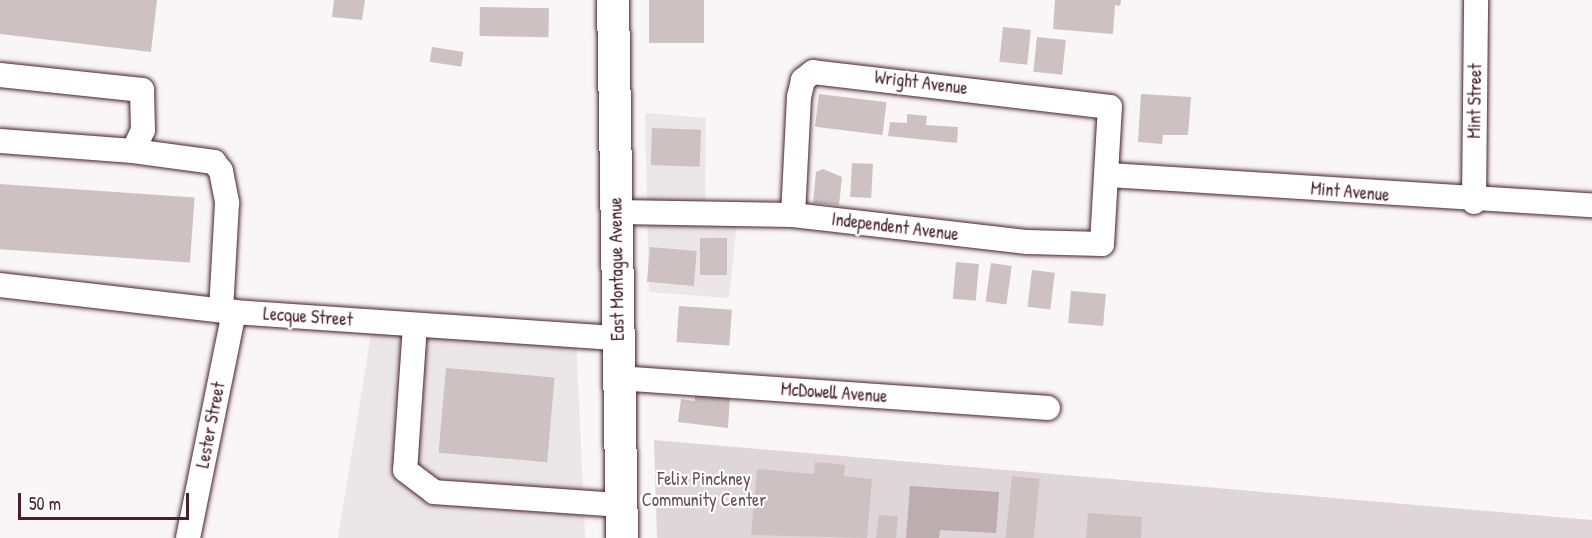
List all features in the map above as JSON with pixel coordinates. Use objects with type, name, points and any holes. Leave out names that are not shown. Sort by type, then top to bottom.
[{"type":"main road","name":"East Montague Avenue","points":[[613,0],[622,538]]},
{"type":"street","name":"Mint Street","points":[[1474,202],[1476,0]]},
{"type":"street","name":"Wright Avenue","points":[[793,215],[799,97],[803,80],[827,70],[1110,107],[1109,175]]},
{"type":"street","points":[[3,75],[142,90],[143,130],[133,151]]},
{"type":"street","name":"Lester Street","points":[[3,140],[133,151],[214,162],[221,171],[228,203],[227,311],[188,538]]},
{"type":"street","name":"Independent Avenue","points":[[617,212],[793,215],[1027,243],[1102,244],[1109,175]]},
{"type":"street","name":"Mint Avenue","points":[[1109,175],[1474,202],[1592,206]]},
{"type":"street","name":"Lecque Street","points":[[0,285],[227,311],[618,338]]},
{"type":"street","points":[[415,325],[405,470],[434,492],[621,505]]},
{"type":"street","name":"McDowell Avenue","points":[[619,378],[1048,408]]},
{"type":"shaded area","points":[[645,113],[706,118],[705,211],[738,212],[729,298],[649,292]]},
{"type":"shaded area","points":[[373,322],[576,337],[585,538],[338,538]]},
{"type":"shaded area","points":[[910,486],[999,492],[996,533],[940,530],[939,538],[906,538]]},
{"type":"green space","name":"Felix Pinckney Community Center","points":[[654,440],[1592,520],[1592,538],[657,538]]},
{"type":"building","points":[[0,0],[157,0],[151,52],[0,34]]},
{"type":"building","points":[[334,0],[365,0],[362,20],[332,17]]},
{"type":"building","points":[[649,0],[704,0],[704,43],[649,43]]},
{"type":"building","points":[[1055,0],[1121,0],[1120,6],[1115,5],[1113,34],[1053,29]]},
{"type":"building","points":[[480,7],[549,8],[548,37],[479,36]]},
{"type":"building","points":[[1003,27],[1031,30],[1027,65],[999,62]]},
{"type":"building","points":[[1037,37],[1066,40],[1062,75],[1033,72]]},
{"type":"building","points":[[432,47],[464,52],[461,67],[430,62]]},
{"type":"building","points":[[819,94],[886,102],[882,135],[815,127]]},
{"type":"building","points":[[1141,94],[1191,97],[1188,135],[1163,135],[1162,144],[1138,142]]},
{"type":"building","points":[[907,114],[927,116],[926,125],[958,127],[957,143],[888,136],[890,122],[907,123]]},
{"type":"building","points":[[652,128],[701,130],[700,167],[651,165]]},
{"type":"building","points":[[852,163],[873,164],[871,198],[850,197]]},
{"type":"building","points":[[823,169],[842,177],[839,205],[813,203],[816,172]]},
{"type":"building","points":[[0,184],[195,198],[190,262],[0,249]]},
{"type":"building","points":[[700,238],[727,238],[727,275],[700,275]]},
{"type":"building","points":[[650,247],[697,251],[694,286],[647,282]]},
{"type":"building","points":[[956,262],[979,264],[976,301],[953,299]]},
{"type":"building","points":[[991,263],[1012,266],[1006,305],[986,302]]},
{"type":"building","points":[[1032,270],[1055,273],[1050,310],[1027,307]]},
{"type":"building","points":[[1071,291],[1106,294],[1103,326],[1068,323]]},
{"type":"building","points":[[679,306],[732,310],[729,346],[676,342]]},
{"type":"building","points":[[446,368],[555,377],[547,462],[439,453]]},
{"type":"building","points":[[695,393],[730,396],[728,428],[678,422],[681,399],[695,401]]},
{"type":"building","points":[[815,462],[845,465],[844,476],[872,479],[867,538],[751,535],[757,469],[814,474]]},
{"type":"building","points":[[1012,476],[1040,479],[1034,538],[1006,538]]},
{"type":"building","points":[[1088,513],[1142,517],[1141,538],[1086,538]]},
{"type":"building","points":[[879,515],[898,516],[896,538],[876,538]]}]
